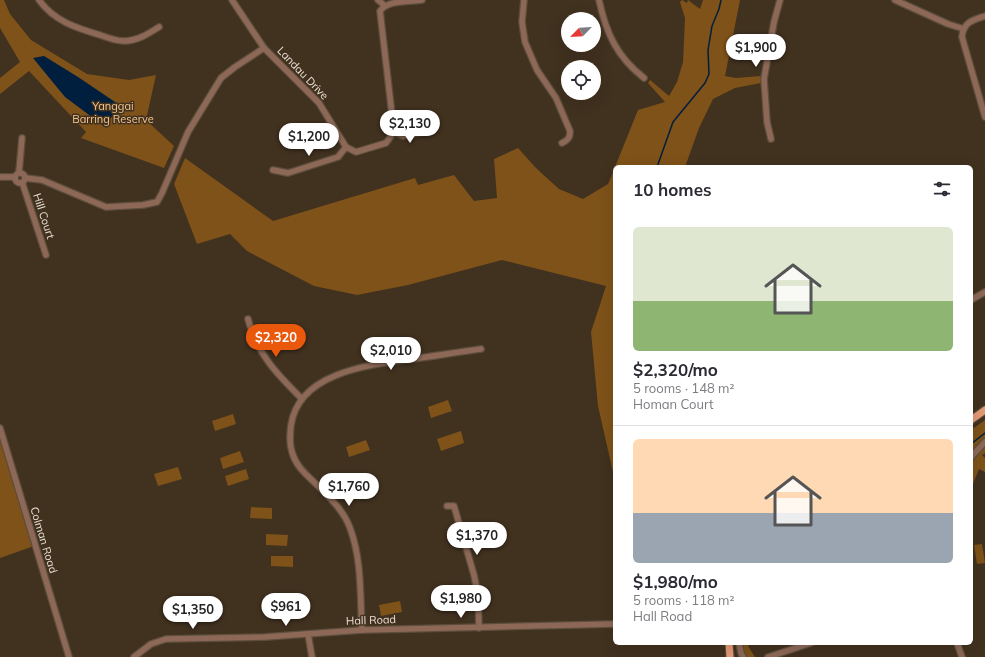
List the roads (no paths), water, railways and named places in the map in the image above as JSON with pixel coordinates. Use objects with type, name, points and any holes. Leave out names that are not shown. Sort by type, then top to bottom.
[{"type":"main road","points":[[973,419],[985,410]]},
{"type":"main road","points":[[729,645],[730,657]]},
{"type":"street","points":[[39,0],[45,9],[61,21],[111,39],[124,41],[143,37],[159,28]]},
{"type":"street","points":[[232,0],[264,48]]},
{"type":"street","points":[[378,0],[384,5]]},
{"type":"street","points":[[273,170],[288,173],[338,157],[346,147],[356,152],[386,143],[394,132],[380,11],[384,5],[393,0],[422,0]]},
{"type":"street","points":[[524,0],[522,22],[525,42],[537,70],[556,98],[570,131],[568,140],[562,143]]},
{"type":"street","points":[[599,0],[605,25],[611,40],[633,69],[644,78]]},
{"type":"street","points":[[771,139],[766,111],[764,79],[774,22],[780,0]]},
{"type":"street","points":[[895,0],[948,24],[964,29]]},
{"type":"street","points":[[985,16],[969,21],[964,29],[962,37],[985,116]]},
{"type":"street","name":"Landau Drive","points":[[24,180],[42,180],[106,207],[143,206],[157,202],[188,132],[221,78],[234,67],[264,48],[319,103],[346,147]]},
{"type":"street","points":[[394,132],[403,136],[428,131]]},
{"type":"street","points":[[0,177],[17,175],[24,174],[24,180],[16,181],[17,175],[22,138]]},
{"type":"street","name":"Hill Court","points":[[24,180],[46,255]]},
{"type":"street","points":[[973,299],[985,292]]},
{"type":"street","points":[[248,319],[251,330],[260,349],[274,371],[301,398]]},
{"type":"street","points":[[362,630],[358,552],[350,527],[337,506],[299,468],[292,452],[290,435],[292,418],[301,398],[311,389],[328,379],[376,364],[481,349]]},
{"type":"street","name":"Colman Road","points":[[0,428],[69,657]]},
{"type":"street","points":[[973,455],[985,442]]},
{"type":"street","points":[[447,506],[456,504],[478,595],[479,628]]},
{"type":"street","name":"Hall Road","points":[[134,657],[151,644],[166,639],[265,637],[362,630],[613,624]]},
{"type":"street","points":[[308,634],[312,657]]},
{"type":"street","points":[[739,645],[741,653],[744,657]]},
{"type":"street","points":[[768,657],[805,645]]},
{"type":"street","points":[[958,645],[962,657]]},
{"type":"water","points":[[44,56],[121,106],[104,126],[65,97],[33,58]]},
{"type":"waterway","points":[[658,165],[673,122],[705,83],[709,74],[708,50],[712,26],[721,0]]},
{"type":"waterway","points":[[973,442],[985,433]]},
{"type":"park label","name":"Yanggai Barring Reserve","points":[[113,112]]}]
